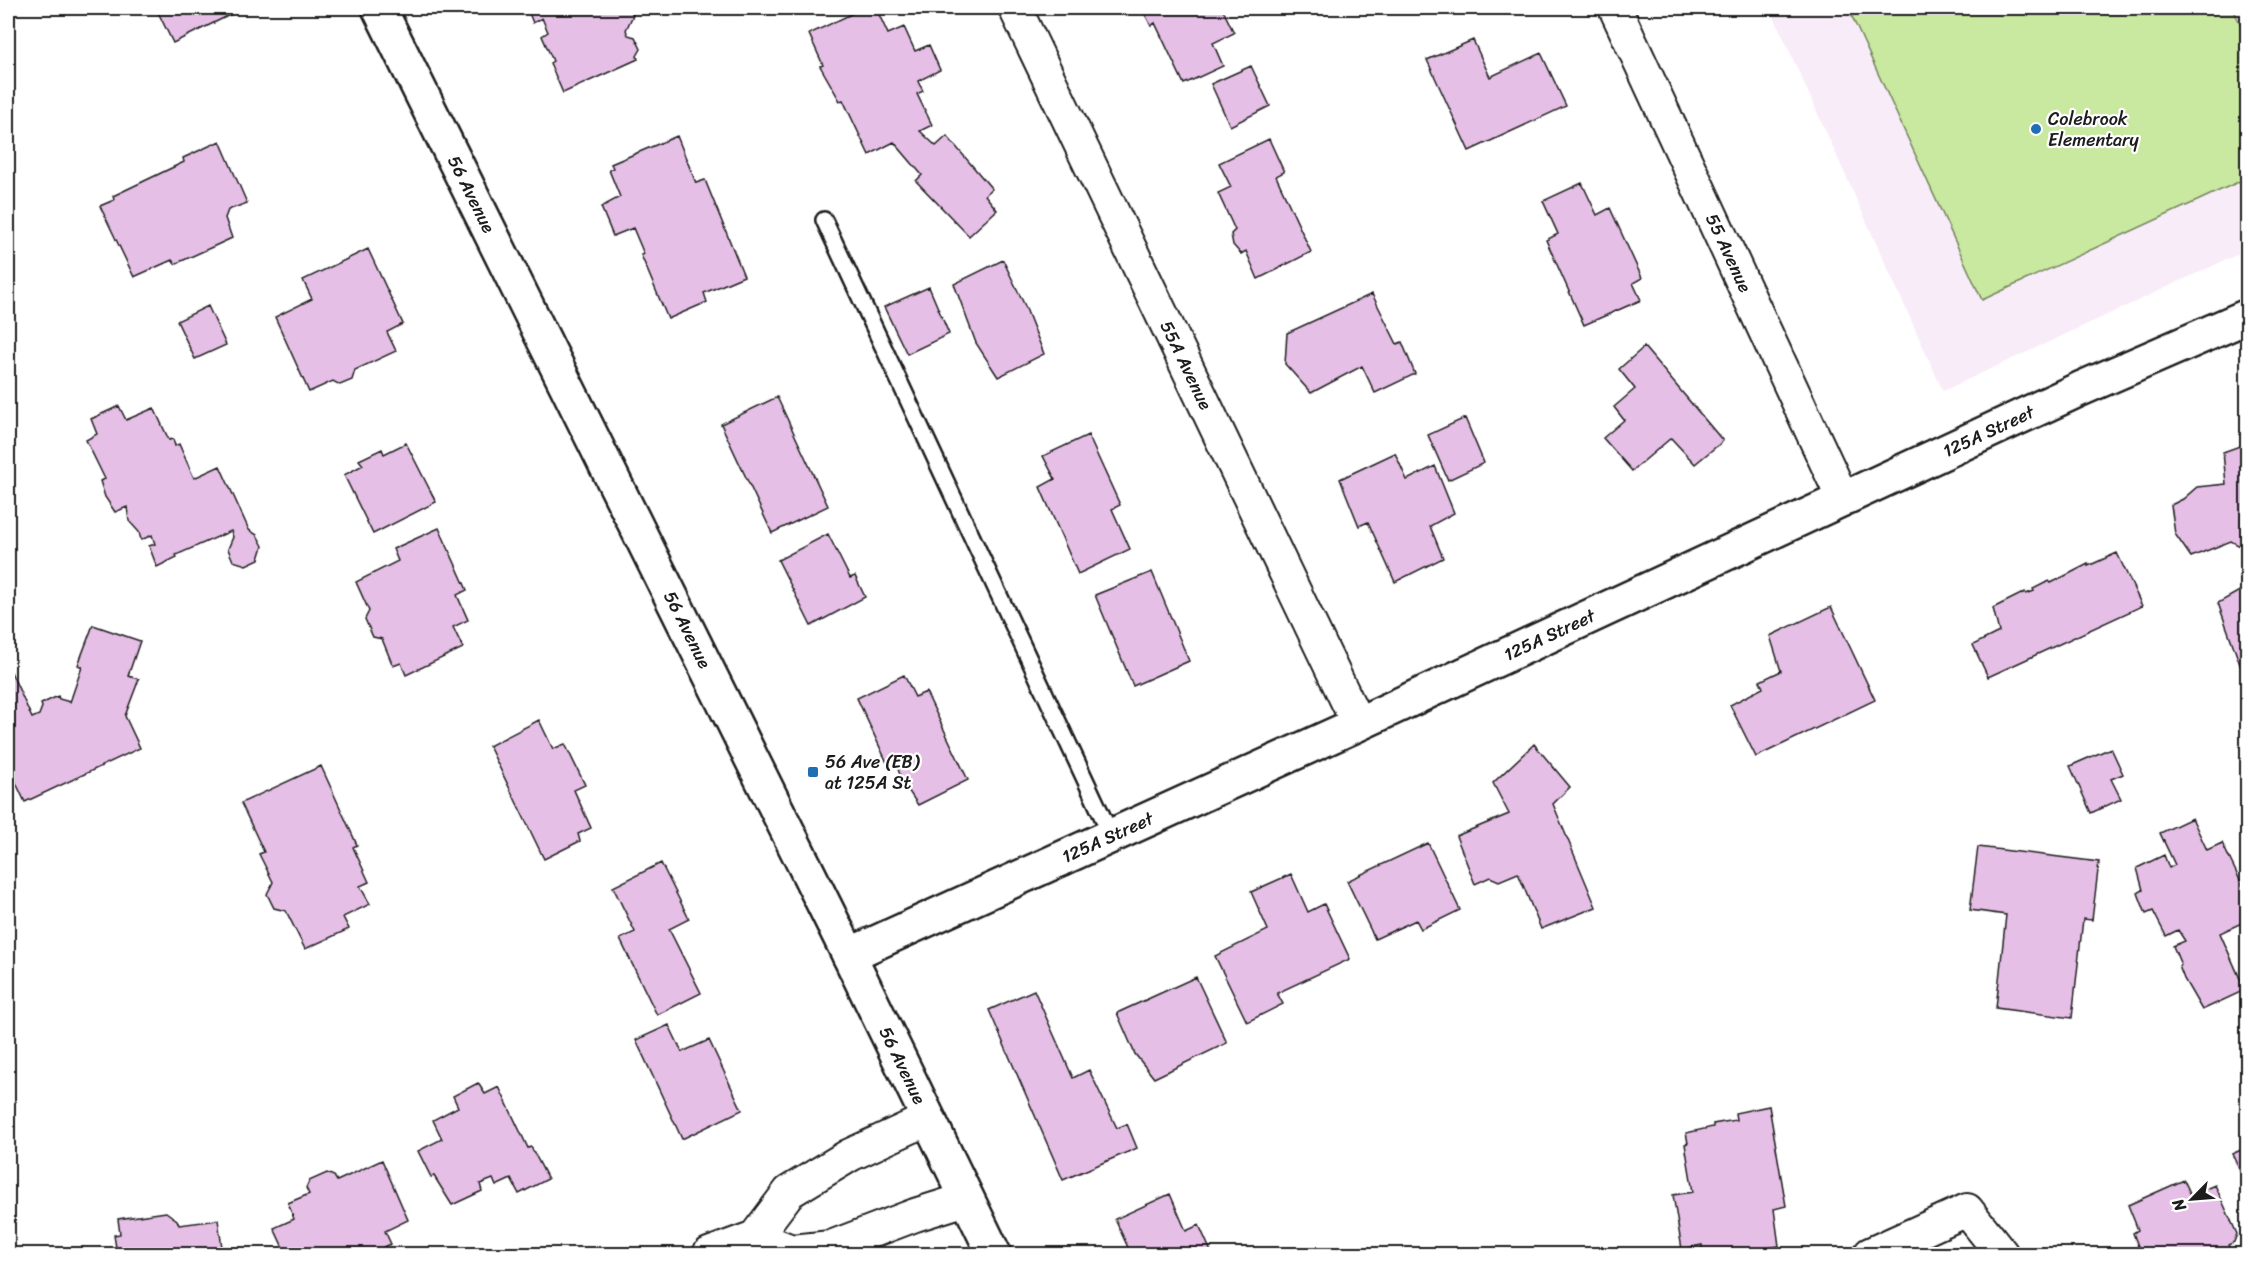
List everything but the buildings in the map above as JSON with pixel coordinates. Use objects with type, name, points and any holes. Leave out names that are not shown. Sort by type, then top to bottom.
[{"type":"street","name":"56 Avenue","points":[[379,8],[849,955],[994,1254]]},
{"type":"street","name":"55A Avenue","points":[[1014,8],[1358,724]]},
{"type":"street","name":"55 Avenue","points":[[1615,8],[1843,499]]},
{"type":"street","name":"125A Street","points":[[849,955],[1358,724],[2080,389],[2247,316]]},
{"type":"street","points":[[710,1254],[755,1237],[789,1192],[850,1155],[928,1119]]},
{"type":"street","points":[[755,1237],[792,1251],[831,1247],[915,1215],[966,1199]]},
{"type":"street","points":[[1870,1254],[1967,1210],[2002,1254]]},
{"type":"lane","points":[[824,220],[1111,835]]},
{"type":"shaded area","name":"Colebrook Elementary","points":[[1770,8],[2247,8],[2247,250],[1943,391]]},
{"type":"green space","name":"Colebrook Elementary","points":[[1848,8],[2233,8],[2247,40],[2247,178],[1982,300]]},
{"type":"place","name":"Colebrook Elementary","points":[[2036,129]]},
{"type":"place","name":"56 Ave (EB) at 125A St","points":[[813,772]]}]
